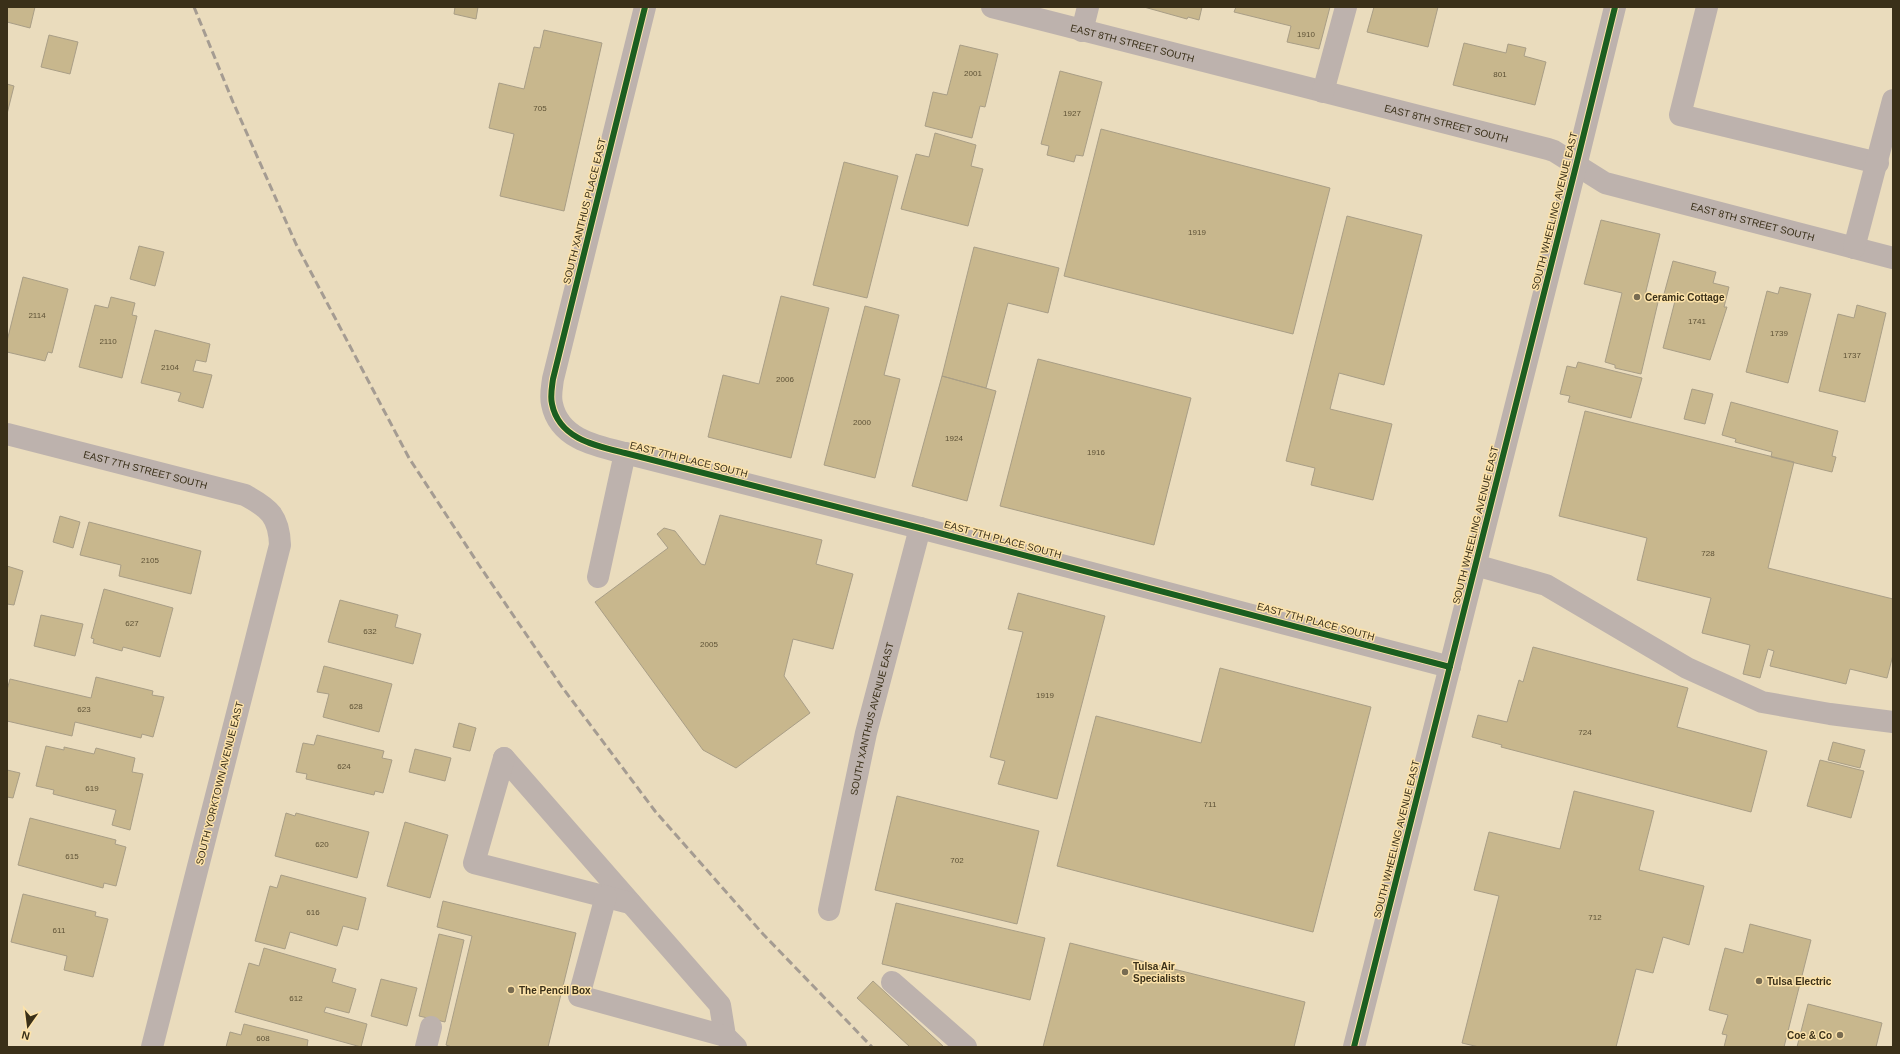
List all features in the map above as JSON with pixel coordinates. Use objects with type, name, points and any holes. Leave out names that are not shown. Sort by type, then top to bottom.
[{"type":"street","name":"SOUTH XANTHUS PLACE EAST","points":[[557,420],[551,403],[553,379],[645,7]]},
{"type":"street","name":"EAST 8TH STREET SOUTH","points":[[992,7],[1548,149],[1554,151],[1605,183],[1893,258]]},
{"type":"street","points":[[1082,31],[1088,7]]},
{"type":"street","points":[[1323,92],[1346,7]]},
{"type":"street","name":"SOUTH WHEELING AVENUE EAST","points":[[1354,1047],[1615,7]]},
{"type":"street","points":[[1707,7],[1680,115],[1878,163]]},
{"type":"street","points":[[1854,248],[1878,163],[1893,100]]},
{"type":"street","name":"EAST 7TH PLACE SOUTH","points":[[557,420],[571,435],[591,444],[920,528],[1450,667]]},
{"type":"street","name":"EAST 7TH STREET SOUTH","points":[[7,434],[245,495],[264,505],[276,519]]},
{"type":"street","points":[[598,577],[625,453]]},
{"type":"street","name":"SOUTH YORKTOWN AVENUE EAST","points":[[152,1047],[280,545],[280,534],[276,519]]},
{"type":"street","name":"SOUTH XANTHUS AVENUE EAST","points":[[829,910],[866,733],[920,528]]},
{"type":"street","points":[[1475,565],[1546,585],[1687,668],[1762,702],[1830,714],[1893,722]]},
{"type":"street","points":[[630,903],[474,863],[504,758],[720,1005],[731,1042]]},
{"type":"street","points":[[606,896],[579,996],[731,1042]]},
{"type":"street","points":[[892,982],[966,1047]]},
{"type":"building","points":[[7,7],[35,7],[30,28],[7,22]]},
{"type":"building","points":[[455,7],[478,7],[476,19],[454,14]]},
{"type":"building","points":[[1144,7],[1202,7],[1199,20],[1188,17],[1187,19]]},
{"type":"building","points":[[1236,7],[1330,7],[1319,49],[1287,42],[1291,26],[1234,12]]},
{"type":"building","points":[[1374,7],[1438,7],[1428,47],[1367,32]]},
{"type":"building","points":[[544,30],[602,43],[564,211],[500,196],[514,134],[489,128],[499,83],[524,89],[534,47],[540,48]]},
{"type":"building","points":[[49,35],[78,42],[70,74],[41,67]]},
{"type":"building","points":[[1464,43],[1506,53],[1508,44],[1526,48],[1524,56],[1546,62],[1535,105],[1453,85]]},
{"type":"building","points":[[960,45],[998,54],[985,107],[980,106],[972,138],[925,126],[933,92],[947,95]]},
{"type":"building","points":[[1060,71],[1102,82],[1083,156],[1076,155],[1074,162],[1047,155],[1049,146],[1041,144]]},
{"type":"building","points":[[7,84],[14,86],[7,114]]},
{"type":"building","points":[[1101,129],[1330,188],[1293,334],[1064,276]]},
{"type":"building","points":[[935,133],[976,145],[971,166],[983,169],[968,226],[901,209],[916,154],[929,157]]},
{"type":"building","points":[[844,162],[898,176],[867,298],[813,285]]},
{"type":"building","points":[[1347,216],[1422,235],[1384,385],[1339,373],[1330,409],[1392,424],[1373,500],[1311,485],[1315,468],[1286,461]]},
{"type":"building","name":"Ceramic Cottage","points":[[1601,220],[1660,234],[1645,295],[1659,298],[1641,374],[1615,368],[1615,365],[1605,362],[1622,293],[1584,284]]},
{"type":"building","points":[[139,246],[164,252],[155,286],[130,279]]},
{"type":"building","points":[[974,247],[1059,268],[1048,313],[1008,303],[986,388],[942,376]]},
{"type":"building","points":[[1673,261],[1716,272],[1713,283],[1729,287],[1724,307],[1727,307],[1710,360],[1663,348],[1676,297],[1664,294]]},
{"type":"building","points":[[23,277],[68,289],[52,353],[48,352],[45,361],[7,352],[7,341]]},
{"type":"building","points":[[1780,287],[1811,294],[1788,383],[1746,372],[1767,291],[1778,294]]},
{"type":"building","points":[[781,296],[829,308],[791,458],[708,437],[723,375],[759,384]]},
{"type":"building","points":[[111,297],[135,303],[132,315],[137,316],[122,378],[79,367],[95,305],[108,308]]},
{"type":"building","points":[[1857,305],[1886,313],[1865,402],[1819,391],[1838,314],[1854,318]]},
{"type":"building","points":[[865,306],[899,315],[884,375],[900,379],[875,478],[824,465]]},
{"type":"building","points":[[155,330],[210,344],[206,362],[196,360],[193,371],[212,375],[203,408],[178,401],[181,393],[141,383]]},
{"type":"building","points":[[1038,359],[1191,398],[1154,545],[1000,506]]},
{"type":"building","points":[[1578,362],[1642,378],[1631,418],[1568,402],[1570,396],[1560,394],[1567,366],[1576,368]]},
{"type":"building","points":[[942,376],[996,391],[967,501],[912,486]]},
{"type":"building","points":[[1692,389],[1713,394],[1705,424],[1684,419]]},
{"type":"building","points":[[1731,402],[1838,431],[1832,456],[1836,457],[1832,472],[1771,457],[1772,452],[1735,442],[1736,439],[1722,435]]},
{"type":"building","points":[[1585,411],[1794,462],[1768,568],[1893,599],[1893,655],[1887,678],[1850,669],[1846,684],[1770,666],[1774,651],[1768,649],[1760,678],[1743,674],[1750,645],[1702,633],[1711,598],[1637,580],[1647,538],[1559,516]]},
{"type":"building","points":[[720,515],[822,540],[816,564],[853,574],[833,649],[793,639],[784,676],[810,713],[736,768],[703,750],[595,602],[668,548],[657,534],[664,528],[675,531],[701,564],[705,565]]},
{"type":"building","points":[[60,516],[80,522],[73,548],[53,542]]},
{"type":"building","points":[[89,522],[201,551],[191,594],[119,576],[121,565],[80,555]]},
{"type":"building","points":[[7,566],[23,571],[14,605],[7,604]]},
{"type":"building","points":[[104,589],[173,608],[160,657],[123,647],[122,651],[93,643],[94,639],[91,638]]},
{"type":"building","points":[[1018,593],[1105,616],[1057,799],[998,784],[1005,761],[990,757],[1023,632],[1008,629]]},
{"type":"building","points":[[340,600],[398,615],[395,627],[421,634],[413,664],[328,642]]},
{"type":"building","points":[[41,615],[83,624],[75,656],[34,646]]},
{"type":"building","points":[[1533,647],[1688,688],[1677,727],[1767,751],[1751,812],[1501,747],[1502,745],[1472,737],[1478,715],[1507,722],[1519,680],[1523,682]]},
{"type":"building","points":[[324,666],[392,684],[379,732],[323,717],[329,694],[317,692]]},
{"type":"building","points":[[1220,668],[1371,707],[1313,932],[1057,866],[1096,716],[1201,743]]},
{"type":"building","points":[[96,677],[153,691],[152,695],[164,697],[153,737],[142,734],[141,738],[75,722],[72,736],[7,721],[7,690],[10,679],[91,698]]},
{"type":"building","points":[[459,723],[476,728],[470,751],[453,747]]},
{"type":"building","points":[[317,735],[384,751],[382,758],[392,760],[383,793],[375,791],[374,795],[306,779],[307,774],[296,772],[303,743],[314,745]]},
{"type":"building","points":[[1833,742],[1865,750],[1860,768],[1828,760]]},
{"type":"building","points":[[46,746],[64,750],[64,747],[94,754],[96,748],[135,758],[132,772],[143,774],[130,830],[112,825],[116,810],[53,794],[54,790],[36,786]]},
{"type":"building","points":[[415,749],[451,758],[445,781],[409,772]]},
{"type":"building","points":[[1820,760],[1864,771],[1851,818],[1807,806]]},
{"type":"building","points":[[7,770],[20,773],[13,798],[7,797]]},
{"type":"building","points":[[1574,791],[1654,811],[1639,870],[1704,886],[1689,945],[1663,937],[1653,973],[1636,969],[1616,1047],[1479,1047],[1462,1043],[1499,896],[1474,890],[1489,832],[1560,849]]},
{"type":"building","points":[[897,796],[1039,831],[1017,924],[875,890]]},
{"type":"building","points":[[286,813],[295,816],[296,813],[369,832],[357,878],[275,856]]},
{"type":"building","points":[[30,818],[116,840],[115,844],[126,847],[116,886],[104,883],[103,888],[18,865]]},
{"type":"building","points":[[405,822],[448,835],[430,898],[387,886]]},
{"type":"building","points":[[281,875],[366,898],[358,930],[343,926],[337,946],[290,932],[285,949],[255,941],[270,886],[277,888]]},
{"type":"building","points":[[23,894],[96,912],[95,916],[108,919],[93,977],[64,970],[67,956],[11,942]]},
{"type":"building","name":"The Pencil Box","points":[[443,901],[576,933],[548,1047],[452,1047],[446,1045],[472,936],[437,927]]},
{"type":"building","points":[[896,903],[1045,938],[1030,1000],[882,964]]},
{"type":"building","name":"Tulsa Electric","points":[[1750,924],[1811,940],[1784,1047],[1724,1047],[1727,1035],[1722,1034],[1728,1015],[1709,1010],[1725,948],[1743,953]]},
{"type":"building","points":[[439,934],[464,940],[445,1022],[419,1016]]},
{"type":"building","name":"Tulsa Air Specialists","points":[[1070,943],[1305,1002],[1294,1047],[1043,1047]]},
{"type":"building","points":[[264,948],[336,969],[332,982],[356,989],[349,1013],[326,1007],[324,1012],[367,1024],[361,1047],[235,1012],[249,963],[259,966]]},
{"type":"building","points":[[381,979],[417,988],[407,1026],[371,1016]]},
{"type":"building","points":[[873,981],[944,1047],[910,1047],[857,998]]},
{"type":"building","name":"Coe & Co","points":[[1808,1004],[1882,1023],[1876,1047],[1797,1047]]},
{"type":"building","points":[[244,1024],[308,1040],[307,1047],[226,1047],[230,1032],[241,1035]]},
{"type":"railway","points":[[194,7],[233,102],[296,244],[409,458],[479,565],[562,687],[655,811],[763,934],[872,1047]]},
{"type":"cycle path","points":[[645,7],[553,379],[551,401],[556,416],[562,425],[571,433],[591,444],[602,447],[920,528],[1450,667]]},
{"type":"cycle path","points":[[1354,1047],[1615,7]]},
{"type":"place","name":"Ceramic Cottage","points":[[1637,297]]},
{"type":"place","name":"Tulsa Air Specialists","points":[[1125,972]]},
{"type":"place","name":"Tulsa Electric","points":[[1759,981]]},
{"type":"place","name":"The Pencil Box","points":[[511,990]]},
{"type":"place","name":"Coe & Co","points":[[1840,1035]]}]
